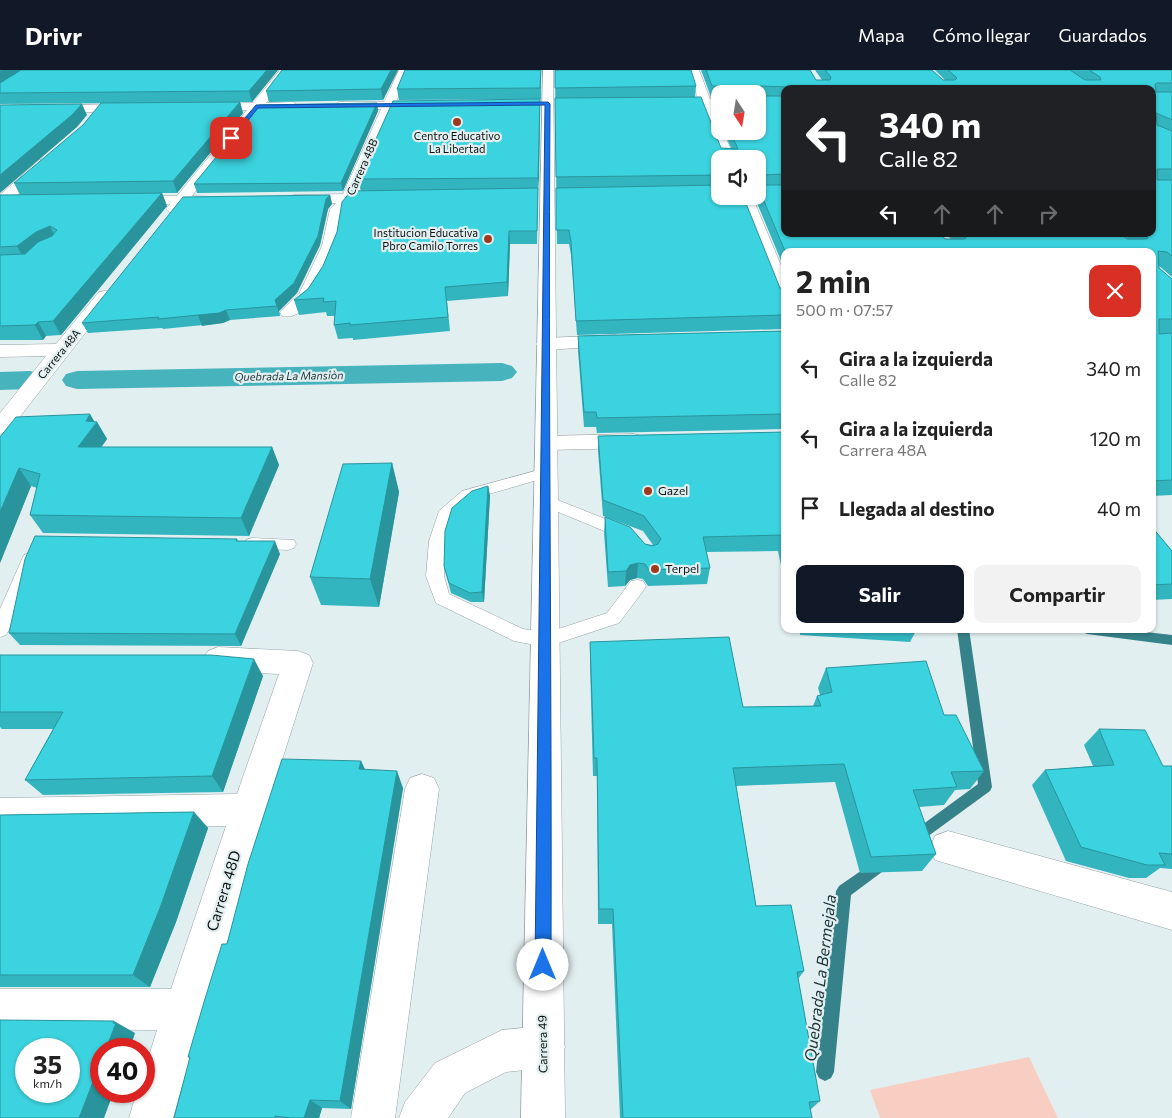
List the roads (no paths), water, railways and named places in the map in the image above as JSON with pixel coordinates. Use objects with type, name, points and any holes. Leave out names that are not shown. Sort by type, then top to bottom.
[{"type":"street","points":[[163,223],[286,70]]},
{"type":"street","name":"Carrera 48B","points":[[289,312],[307,296],[330,246],[338,208],[349,198],[404,70]]},
{"type":"street","name":"Carrera 49","points":[[543,1118],[548,70]]},
{"type":"street","points":[[694,70],[724,150]]},
{"type":"street","points":[[656,103],[711,102]]},
{"type":"street","points":[[322,106],[437,105]]},
{"type":"street","points":[[188,108],[303,106]]},
{"type":"street","points":[[93,120],[102,108]]},
{"type":"street","points":[[0,110],[150,108]]},
{"type":"street","points":[[0,202],[53,155]]},
{"type":"street","points":[[280,199],[397,198]]},
{"type":"street","points":[[111,201],[230,199]]},
{"type":"street","points":[[0,202],[21,202]]},
{"type":"street","points":[[749,205],[781,287]]},
{"type":"street","name":"Carrera 48A","points":[[0,427],[114,285]]},
{"type":"street","points":[[546,344],[631,340]]},
{"type":"street","points":[[0,351],[62,350]]},
{"type":"street","points":[[546,443],[651,441]]},
{"type":"street","name":"Carrera 48D","points":[[151,1118],[184,1010],[212,930],[249,810],[298,663],[191,659]]},
{"type":"street","points":[[373,1118],[422,789]]},
{"type":"street","points":[[0,814],[249,810]]},
{"type":"street","points":[[948,848],[1172,911]]},
{"type":"street","points":[[0,1009],[184,1010]]},
{"type":"street","points":[[421,1118],[450,1078],[502,1051],[544,1047]]},
{"type":"lane","points":[[637,586],[613,618],[546,640],[520,636],[442,598],[435,576],[438,541],[445,515],[467,495],[546,486],[636,537],[640,542]]},
{"type":"lane","points":[[0,630],[37,541]]},
{"type":"lane","points":[[240,544],[288,544]]},
{"type":"waterway","name":"Quebrada La Mansiòn","points":[[77,380],[502,372]]},
{"type":"waterway","name":"Quebrada La Mansiòn","points":[[0,381],[30,380]]},
{"type":"waterway","name":"Quebrada La Bermejala","points":[[916,838],[985,787],[964,633]]},
{"type":"waterway","name":"Quebrada La Bermejala","points":[[1118,633],[1172,640]]},
{"type":"waterway","name":"Quebrada La Bermejala","points":[[825,1072],[844,891],[881,864]]},
{"type":"place","name":"Centro Educativo La Libertad","points":[[457,122]]},
{"type":"place","name":"Institucion Educativa Pbro Camilo Torres","points":[[488,239]]},
{"type":"place","name":"Gazel","points":[[648,491]]},
{"type":"place","name":"Terpel","points":[[655,569]]}]
